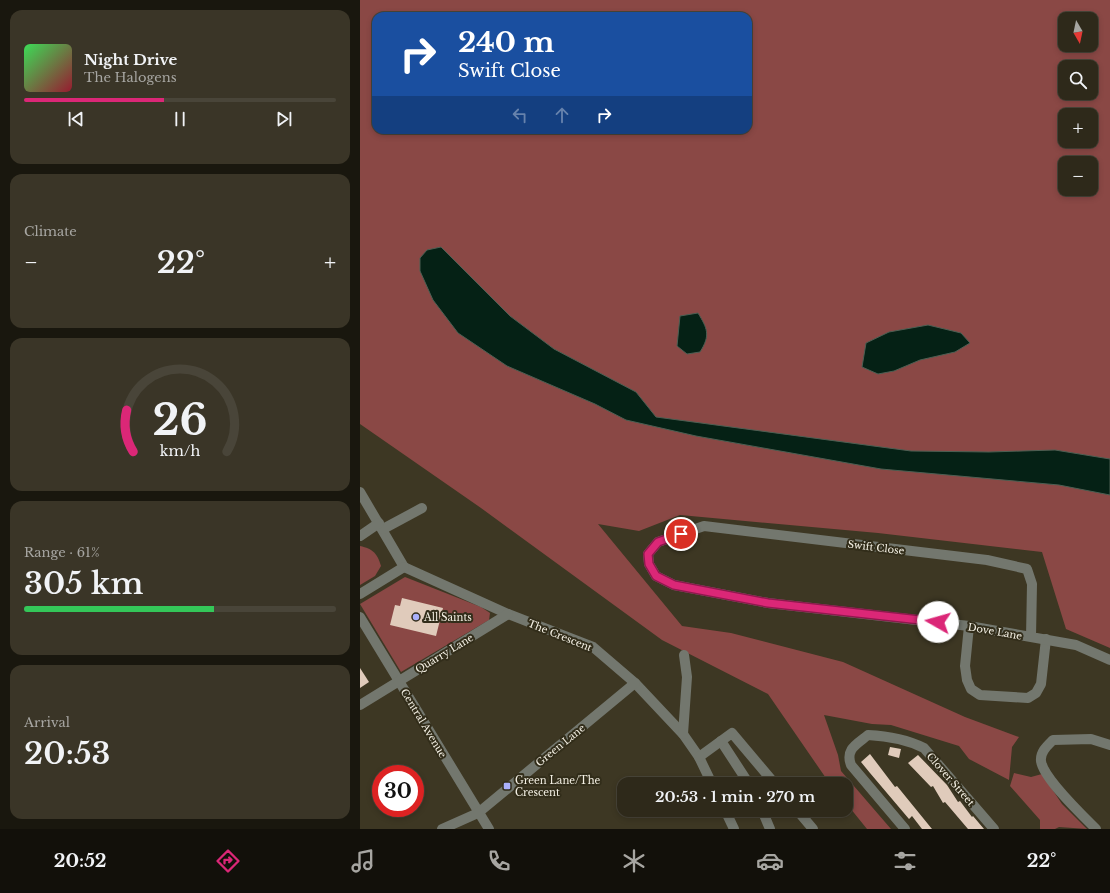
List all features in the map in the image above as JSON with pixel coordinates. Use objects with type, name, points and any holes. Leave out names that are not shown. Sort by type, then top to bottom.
[{"type":"street","points":[[360,492],[404,567],[360,594]]},
{"type":"street","points":[[360,536],[422,508]]},
{"type":"street","name":"Swift Close","points":[[658,542],[704,526],[987,560],[1027,569],[1032,584],[1032,637]]},
{"type":"street","name":"Dove Lane","points":[[658,542],[648,554],[649,564],[656,576],[674,585],[768,603],[969,626],[1046,639],[1076,645],[1110,660]]},
{"type":"street","name":"The Crescent","points":[[404,567],[508,614],[593,647],[635,683],[684,734],[699,757],[709,777]]},
{"type":"street","name":"Quarry Lane","points":[[360,705],[398,680],[508,614]]},
{"type":"street","name":"Central Avenue","points":[[360,617],[489,829]]},
{"type":"street","points":[[969,626],[965,666],[967,680],[971,689],[980,695],[1028,698],[1036,693],[1040,684],[1046,639]]},
{"type":"street","points":[[684,655],[687,677],[684,734]]},
{"type":"street","name":"Green Lane","points":[[442,829],[478,813],[635,683]]},
{"type":"street","points":[[699,757],[732,733],[769,777]]},
{"type":"street","name":"Clover Street","points":[[905,829],[851,765],[848,758],[851,748],[868,735],[889,736],[924,748],[994,829]]},
{"type":"street","points":[[1096,829],[1057,788],[1042,768],[1041,760],[1044,749],[1052,740],[1091,739],[1110,745]]},
{"type":"street","points":[[721,741],[744,777]]},
{"type":"street","points":[[728,817],[734,829]]},
{"type":"street","points":[[765,817],[770,829]]},
{"type":"street","points":[[803,817],[813,829]]},
{"type":"shaded area","points":[[360,0],[1110,0],[1110,648],[1066,629],[1042,552],[878,533],[680,515],[639,531],[598,524],[682,626],[731,633],[843,662],[965,717],[1019,737],[1012,747],[1009,780],[969,759],[959,746],[891,725],[872,724],[824,715],[838,755],[841,771],[846,777],[825,777],[768,694],[662,640],[481,508],[360,424]]},
{"type":"shaded area","points":[[441,247],[510,316],[554,349],[636,392],[656,417],[911,451],[989,452],[1055,450],[1110,459],[1110,495],[1059,485],[881,469],[696,436],[626,420],[595,404],[507,366],[458,333],[433,300],[420,271],[420,258],[427,250]]},
{"type":"shaded area","points":[[698,313],[704,323],[707,336],[706,341],[700,352],[687,354],[677,346],[680,316]]},
{"type":"shaded area","points":[[928,325],[961,333],[970,343],[955,352],[920,360],[894,371],[878,374],[862,367],[866,343],[889,332]]},
{"type":"shaded area","points":[[360,546],[374,552],[381,566],[375,576],[360,585]]},
{"type":"shaded area","points":[[405,577],[481,607],[490,613],[489,620],[401,672],[360,604]]},
{"type":"shaded area","points":[[1014,773],[1031,777],[1042,774],[1062,804],[1087,829],[1059,827],[1055,829],[1040,829],[1040,820],[1010,786]]},
{"type":"shaded area","points":[[853,785],[891,829],[867,829],[853,812]]},
{"type":"building","name":"All Saints","points":[[402,598],[443,608],[436,636],[390,625],[395,605],[400,606]]},
{"type":"building","points":[[360,668],[369,682],[360,688]]},
{"type":"building","points":[[890,747],[901,749],[899,758],[888,755]]},
{"type":"building","points":[[870,754],[895,787],[897,786],[932,829],[922,829],[912,816],[909,819],[870,773],[861,762]]},
{"type":"building","points":[[918,755],[947,785],[958,802],[960,801],[972,817],[973,816],[984,829],[968,829],[945,802],[943,803],[933,786],[931,787],[908,763]]},
{"type":"place","name":"All Saints","points":[[416,617]]},
{"type":"place","name":"Green Lane/The Crescent","points":[[507,786]]},
{"type":"route","points":[[681,534],[658,542],[648,554],[649,564],[656,576],[674,585],[768,603],[938,622]]}]
